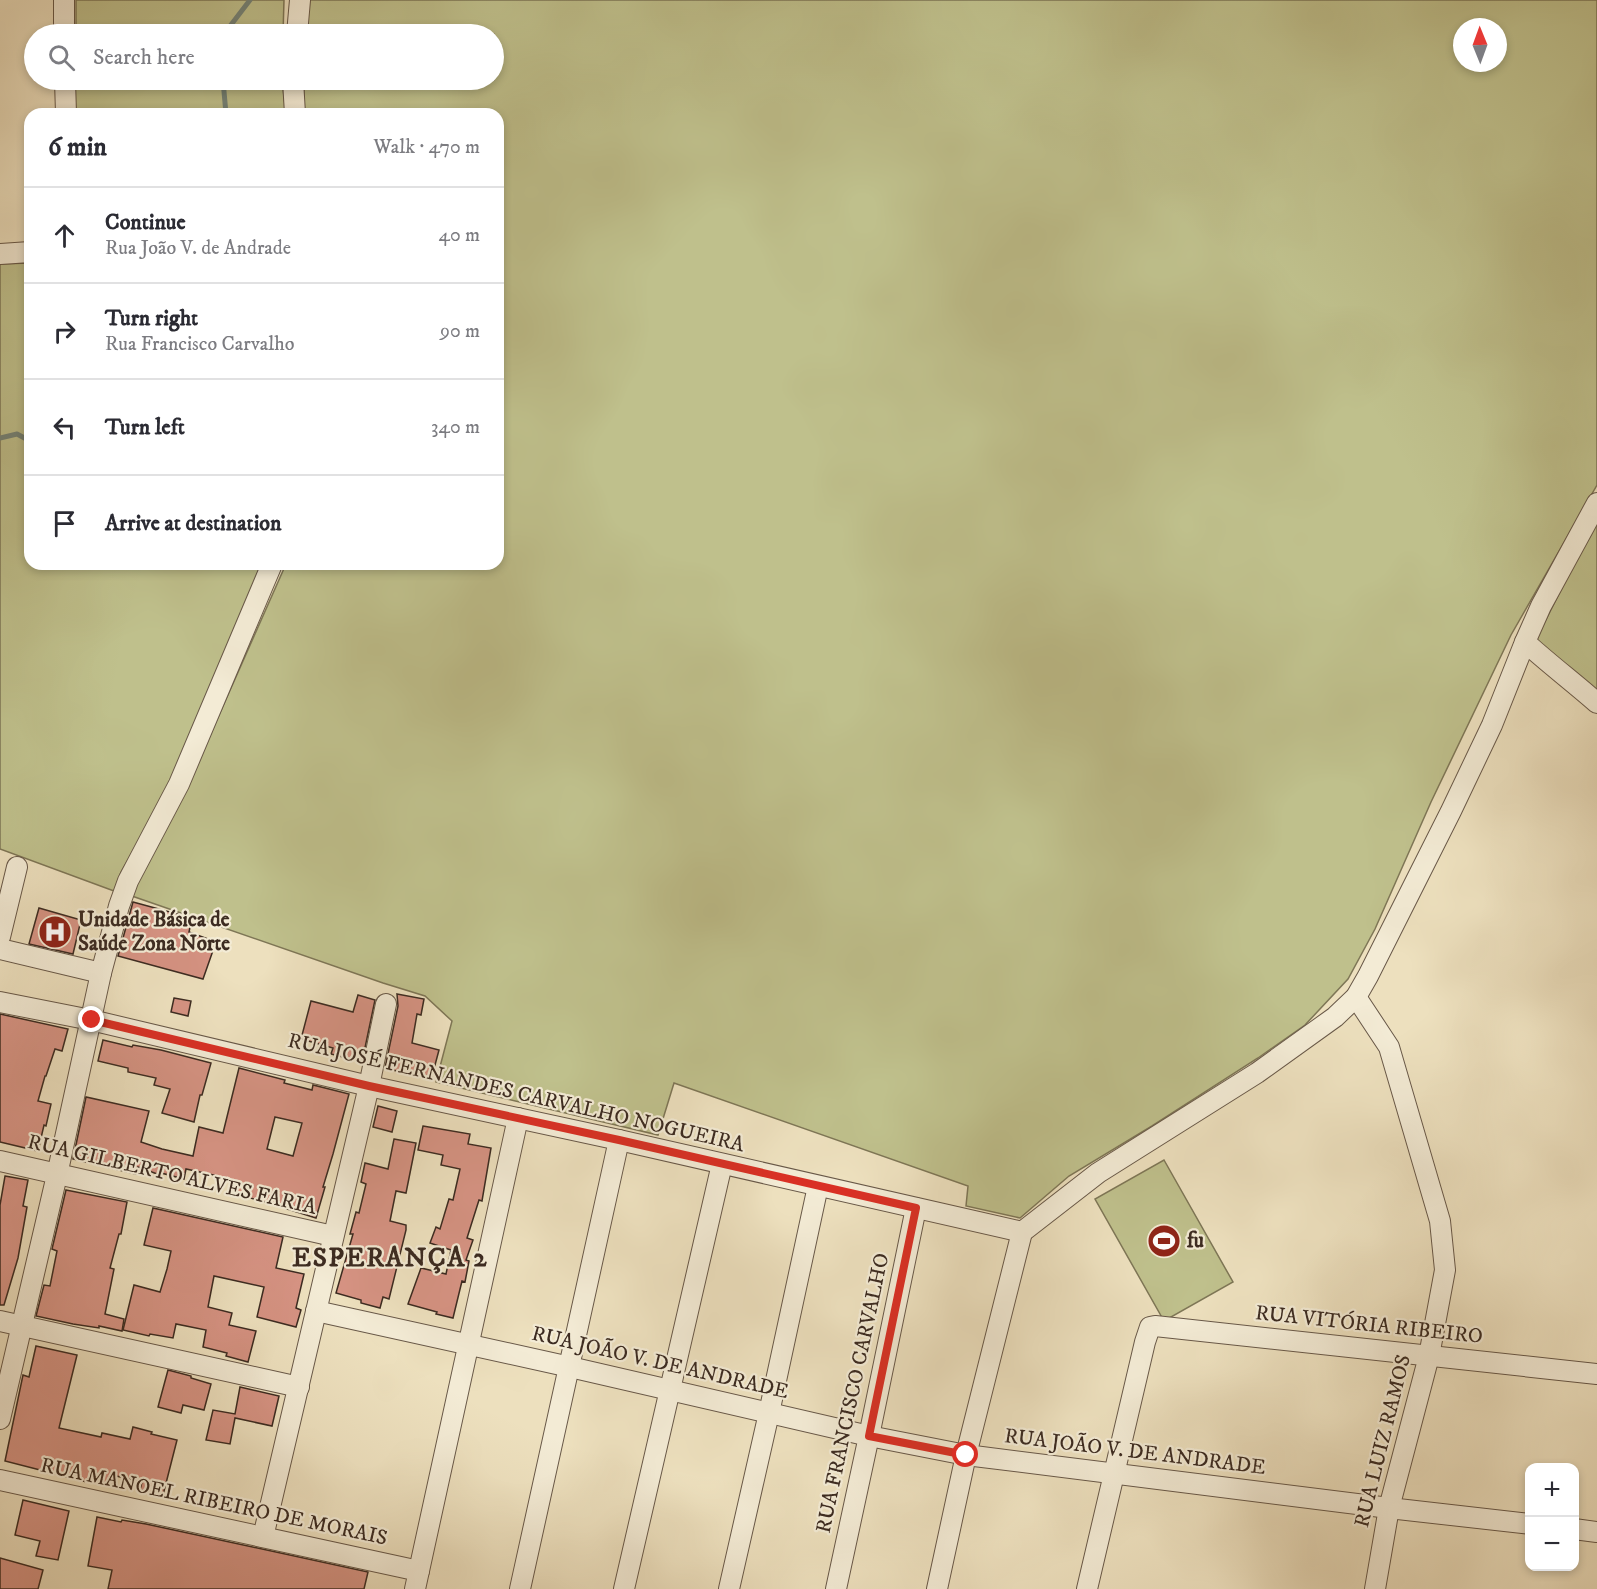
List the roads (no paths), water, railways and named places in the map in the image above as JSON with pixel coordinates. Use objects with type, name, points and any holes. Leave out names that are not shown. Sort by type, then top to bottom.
[{"type":"street","points":[[64,0],[64,24]]},
{"type":"street","points":[[298,24],[300,0]]},
{"type":"street","points":[[65,90],[66,108]]},
{"type":"street","points":[[294,90],[295,108]]},
{"type":"street","points":[[0,254],[24,252]]},
{"type":"street","points":[[937,1589],[966,1455],[1022,1232],[1098,1173],[1266,1067],[1335,1017],[1356,997],[1492,725],[1541,606],[1597,503]]},
{"type":"street","points":[[0,1419],[101,974],[119,906],[128,881],[179,784],[270,570]]},
{"type":"street","points":[[1525,642],[1597,703]]},
{"type":"street","points":[[0,937],[17,867]]},
{"type":"street","points":[[0,949],[101,974]]},
{"type":"street","name":"RUA LUIZ RAMOS","points":[[1356,997],[1389,1047],[1440,1221],[1445,1270],[1429,1356],[1389,1508],[1375,1589]]},
{"type":"street","name":"RUA JOSÉ FERNANDES CARVALHO NOGUEIRA","points":[[0,1002],[92,1020],[369,1086],[619,1140],[1022,1232]]},
{"type":"street","points":[[263,1537],[369,1086],[386,1004]]},
{"type":"street","points":[[417,1580],[518,1118]]},
{"type":"street","points":[[520,1589],[619,1140]]},
{"type":"street","name":"RUA GILBERTO ALVES FARIA","points":[[0,1161],[333,1236]]},
{"type":"street","points":[[624,1589],[722,1164]]},
{"type":"street","points":[[729,1589],[818,1186]]},
{"type":"street","name":"RUA FRANCISCO CARVALHO","points":[[836,1589],[916,1208]]},
{"type":"street","name":"RUA JOÃO V. DE ANDRADE","points":[[316,1311],[869,1436],[966,1455],[1525,1523]]},
{"type":"street","points":[[0,1321],[299,1386]]},
{"type":"street","name":"RUA VITÓRIA RIBEIRO","points":[[1115,1473],[1150,1327],[1597,1374]]},
{"type":"street","points":[[1087,1589],[1115,1473]]},
{"type":"street","name":"RUA MANOEL RIBEIRO DE MORAIS","points":[[0,1480],[263,1537],[417,1580]]},
{"type":"street","points":[[1579,1530],[1597,1532]]},
{"type":"waterway","points":[[232,24],[250,0]]},
{"type":"waterway","points":[[224,90],[225,108]]},
{"type":"waterway","points":[[0,438],[17,434],[24,438]]},
{"type":"place","name":"Unidade Básica de Saúde Zona Norte","points":[[55,932]]},
{"type":"place","name":"fu","points":[[1164,1241]]},
{"type":"district","name":"ESPERANÇA 2","points":[[390,1258]]}]
